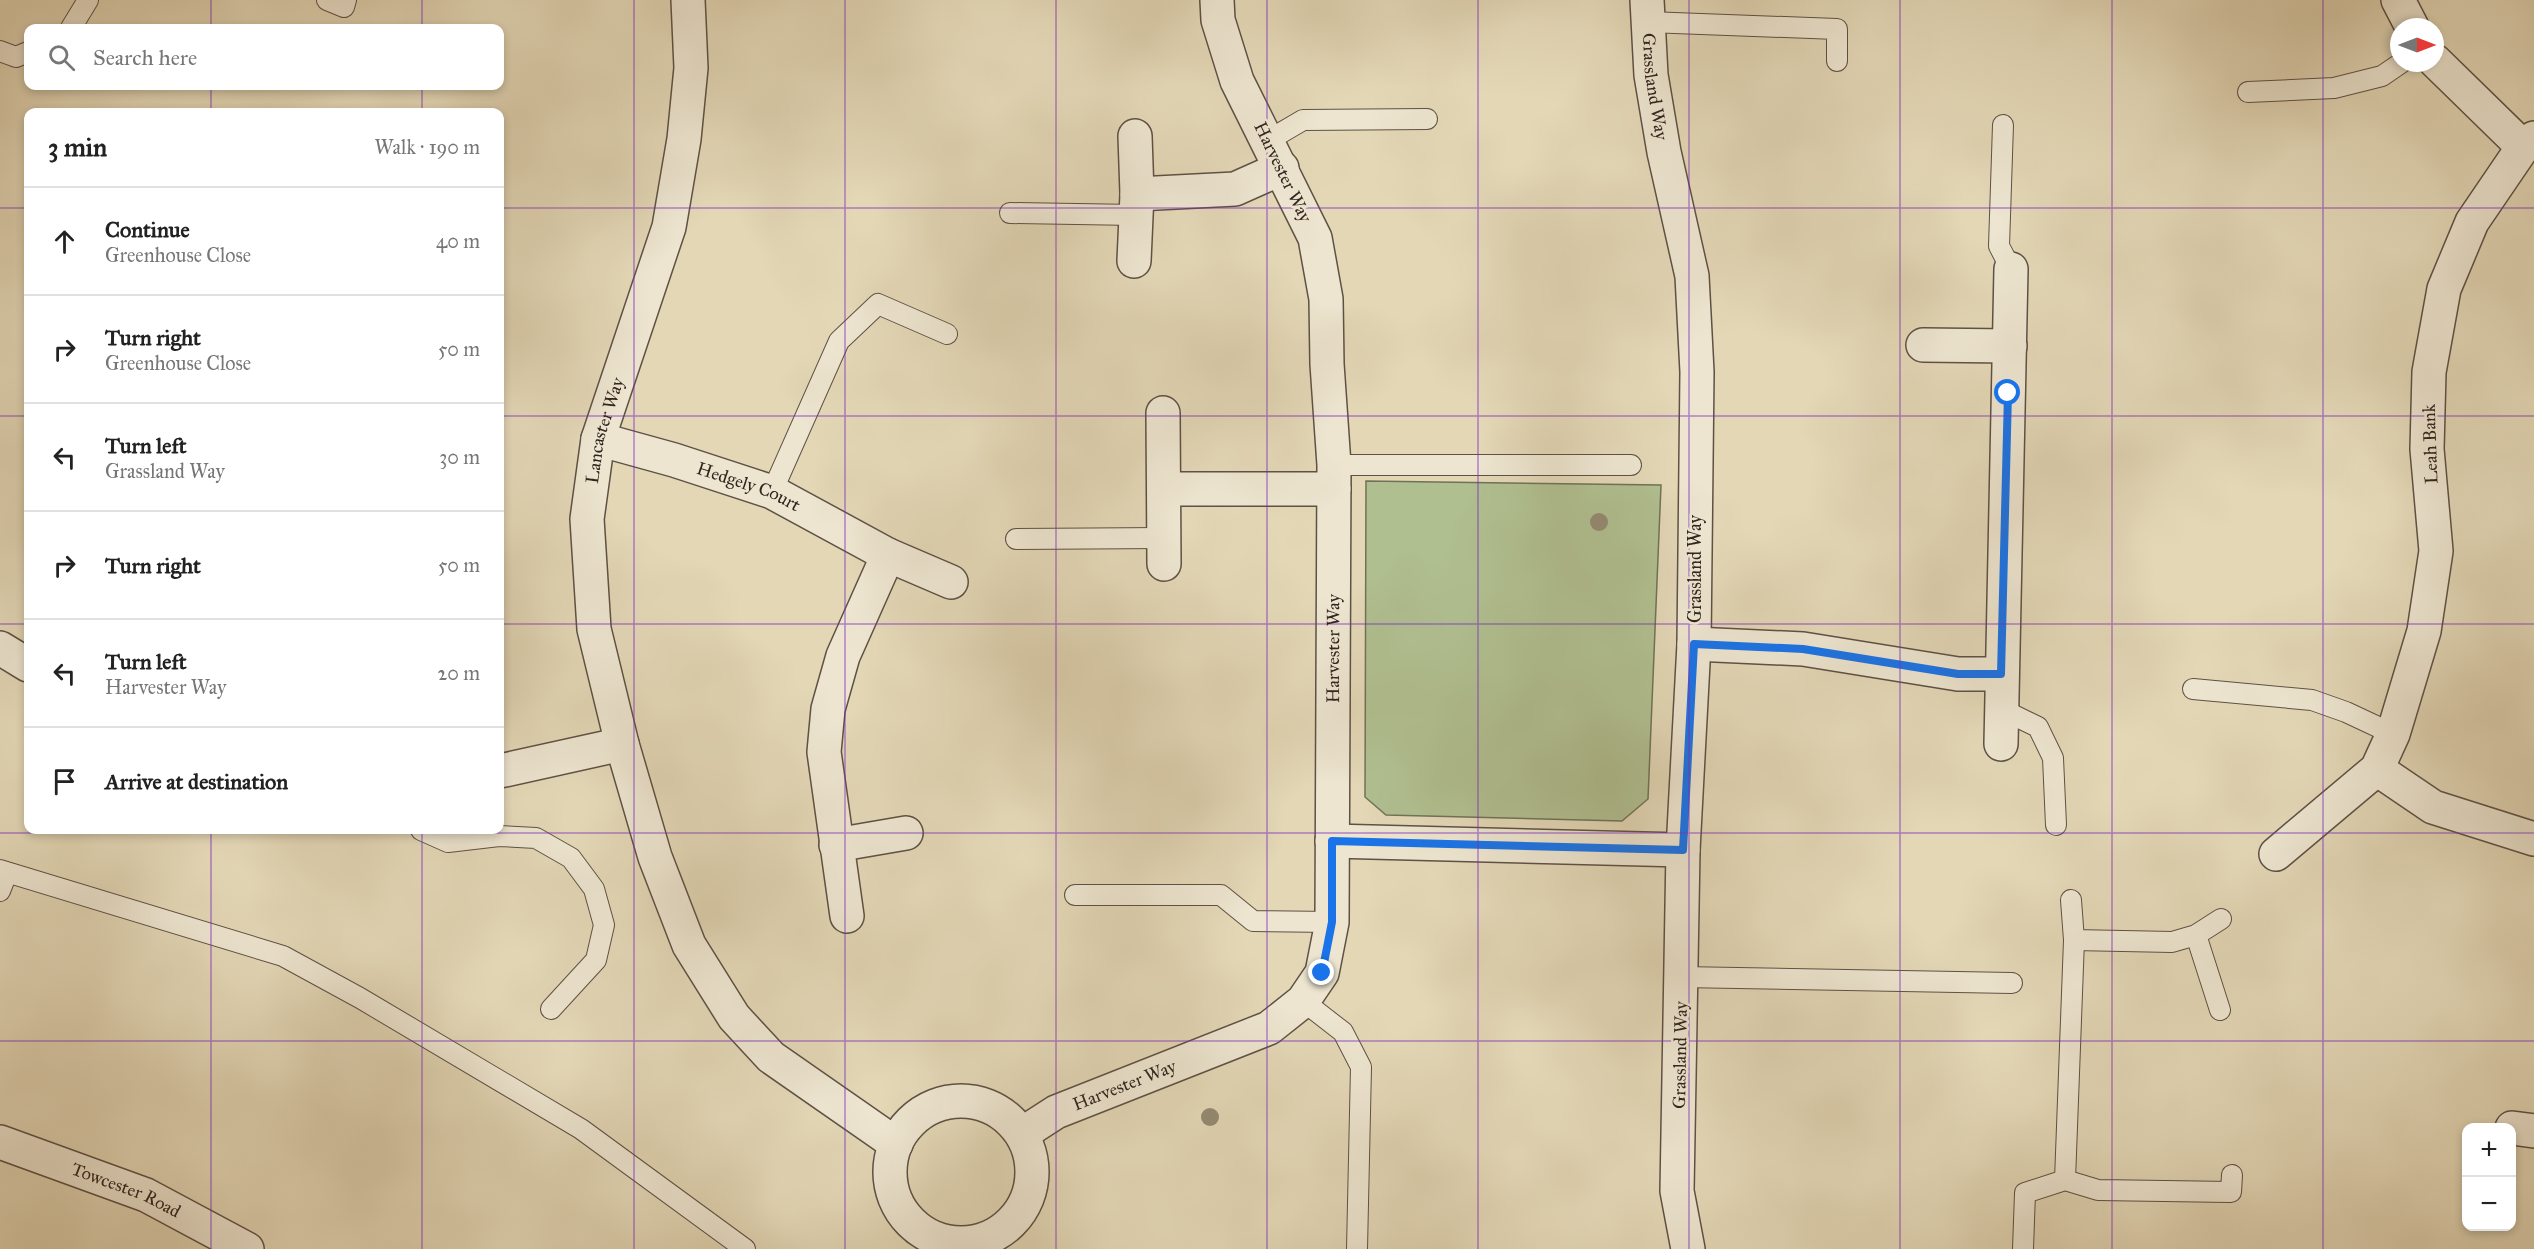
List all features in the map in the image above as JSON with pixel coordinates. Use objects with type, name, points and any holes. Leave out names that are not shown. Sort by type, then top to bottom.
[{"type":"street","name":"Lancaster Way","points":[[688,0],[691,68],[684,139],[669,227],[598,439],[587,519],[594,629],[622,744],[655,857],[689,945],[734,1017],[771,1057],[896,1144]]},
{"type":"street","name":"Harvester Way","points":[[1022,1134],[1056,1112],[1269,1028],[1303,1001],[1322,973],[1332,922],[1334,477],[1327,364],[1326,299],[1315,238],[1237,81],[1218,20],[1217,0]]},
{"type":"street","points":[[2398,0],[2407,18]]},
{"type":"street","name":"Grassland Way","points":[[1648,11],[1651,75],[1664,153],[1692,276],[1697,372],[1694,644],[1683,850],[1677,1191],[1688,1249]]},
{"type":"street","points":[[2444,69],[2528,143]]},
{"type":"street","points":[[1134,261],[1137,205],[1135,136]]},
{"type":"street","name":"Leah Bank","points":[[2377,769],[2393,735],[2424,631],[2436,551],[2427,449],[2429,372],[2444,289],[2472,222],[2528,143]]},
{"type":"street","points":[[1137,205],[1235,189],[1275,154]]},
{"type":"street","points":[[2001,744],[2011,269]]},
{"type":"street","points":[[1923,345],[2010,346]]},
{"type":"street","points":[[1163,413],[1164,551]]},
{"type":"street","name":"Hedgely Court","points":[[598,439],[674,460],[772,492],[888,555],[951,582]]},
{"type":"street","points":[[1164,489],[1334,477]]},
{"type":"street","points":[[847,916],[824,752],[828,709],[843,656],[888,555]]},
{"type":"street","points":[[1694,644],[1803,649],[1958,674],[2001,674]]},
{"type":"street","points":[[0,648],[24,663]]},
{"type":"street","points":[[504,770],[622,744]]},
{"type":"street","points":[[2276,854],[2377,769],[2433,807],[2534,838]]},
{"type":"street","points":[[836,845],[906,833]]},
{"type":"street","points":[[1332,841],[1683,850]]},
{"type":"street","points":[[955,1101],[981,1103],[1004,1115],[1022,1134],[1031,1156],[1032,1180],[1026,1203],[995,1243],[944,1242],[921,1232],[903,1214],[892,1192],[890,1168],[896,1144],[910,1122],[931,1107],[955,1101]]},
{"type":"street","points":[[2516,1128],[2534,1131]]},
{"type":"street","name":"Towcester Road","points":[[0,1142],[146,1195],[247,1249]]},
{"type":"lane","points":[[73,24],[88,0]]},
{"type":"lane","points":[[327,0],[344,7],[346,0]]},
{"type":"lane","points":[[1648,11],[1838,29],[1838,60]]},
{"type":"lane","points":[[0,51],[16,57],[24,54]]},
{"type":"lane","points":[[2248,92],[2334,88],[2382,76],[2390,71]]},
{"type":"lane","points":[[1275,154],[1303,120],[1427,119]]},
{"type":"lane","points":[[2003,125],[1999,246],[2011,269]]},
{"type":"lane","points":[[1010,213],[1137,205]]},
{"type":"lane","points":[[772,492],[839,341],[878,304],[947,334]]},
{"type":"lane","points":[[1334,477],[1631,465]]},
{"type":"lane","points":[[1016,539],[1164,551]]},
{"type":"lane","points":[[2193,689],[2312,700],[2346,712],[2393,735]]},
{"type":"lane","points":[[2001,709],[2038,727],[2053,758],[2056,825]]},
{"type":"lane","points":[[431,834],[448,842],[499,836],[536,838],[571,858],[594,889],[604,925],[596,960],[551,1009]]},
{"type":"lane","points":[[2,878],[283,956],[370,1004],[581,1129],[745,1249]]},
{"type":"lane","points":[[1075,895],[1221,895],[1253,921],[1332,922]]},
{"type":"lane","points":[[2065,1180],[2074,940],[2071,900]]},
{"type":"lane","points":[[2074,940],[2172,942],[2196,935],[2221,919]]},
{"type":"lane","points":[[2196,935],[2220,1010]]},
{"type":"lane","points":[[1681,977],[2012,983]]},
{"type":"lane","points":[[1303,1001],[1343,1032],[1361,1067],[1357,1249]]},
{"type":"lane","points":[[2023,1249],[2025,1192],[2065,1180],[2098,1190],[2231,1192],[2232,1175]]},
{"type":"green space","points":[[1366,481],[1661,485],[1648,799],[1622,821],[1386,815],[1365,797]]},
{"type":"route","points":[[1322,973],[1332,922],[1332,841],[1683,850],[1694,644],[1803,649],[1958,674],[2001,674],[2008,393]]}]
